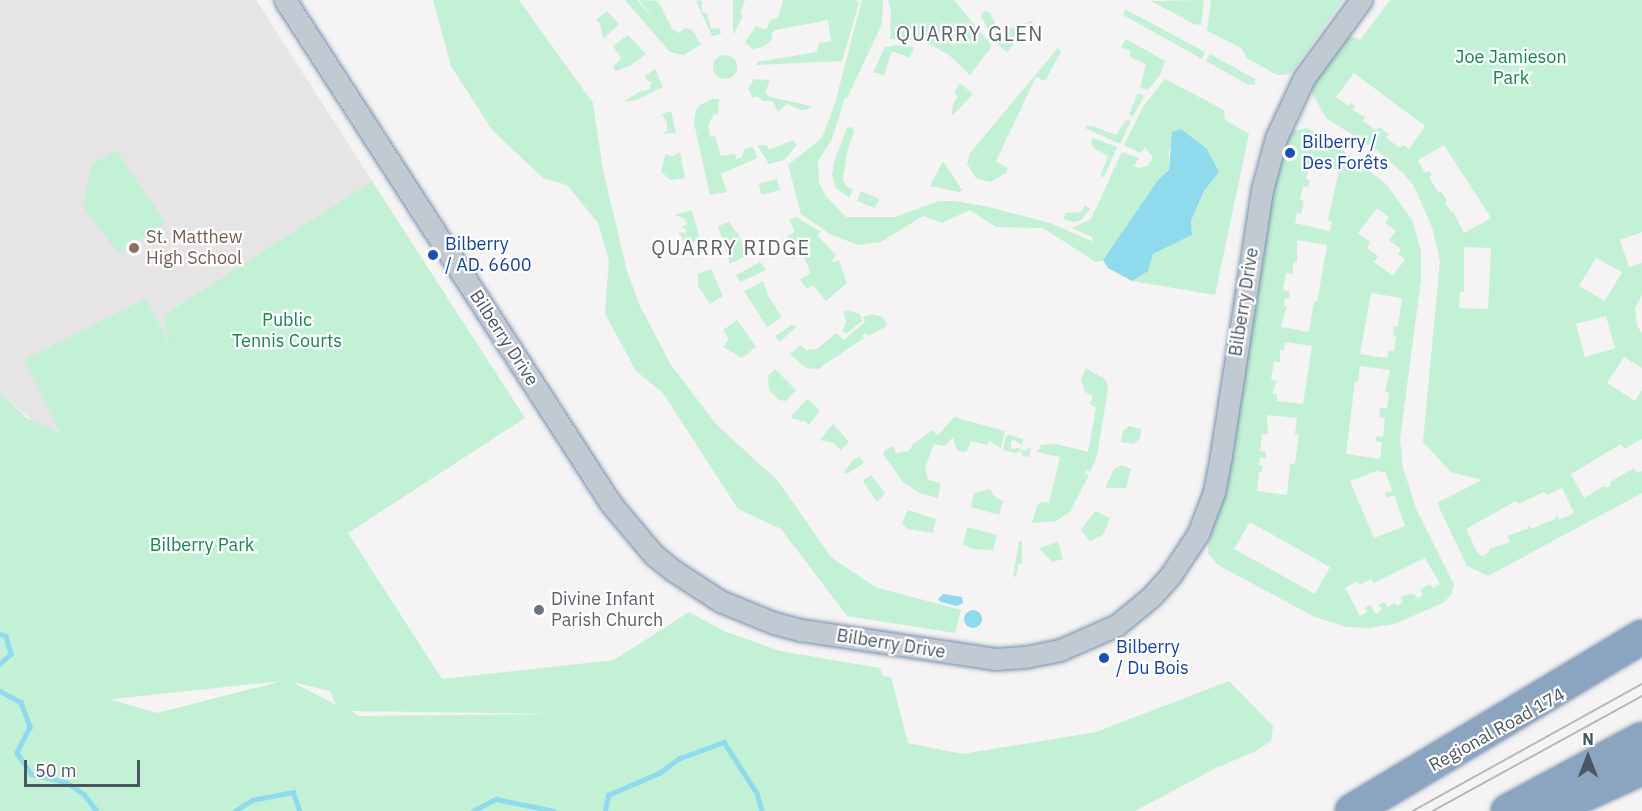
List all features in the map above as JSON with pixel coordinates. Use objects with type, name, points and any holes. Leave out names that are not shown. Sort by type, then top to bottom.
[{"type":"highway","points":[[1352,811],[1642,637]]},
{"type":"highway","name":"Regional Road 174","points":[[1352,811],[1642,649]]},
{"type":"highway","points":[[1508,811],[1642,739]]},
{"type":"highway","points":[[1547,811],[1642,768]]},
{"type":"street","name":"Bilberry Drive","points":[[285,0],[611,504],[654,555],[720,601],[774,623],[801,630],[995,659],[1025,657],[1060,650],[1117,625],[1151,597],[1170,576],[1198,534],[1211,502],[1221,455],[1262,190],[1276,138],[1304,78],[1361,0]]},
{"type":"shaded area","name":"St. Matthew High School","points":[[0,0],[256,0],[372,181],[164,315],[170,347],[67,434],[36,424],[0,392]]},
{"type":"green space","points":[[433,0],[519,0],[593,103],[603,170],[627,271],[639,304],[671,365],[716,424],[778,481],[831,557],[875,587],[961,610],[955,633],[847,616],[781,529],[738,509],[663,393],[636,371],[605,314],[609,260],[598,223],[567,185],[543,178],[492,130],[451,66]]},
{"type":"green space","points":[[625,0],[637,0],[656,22],[639,0],[658,1],[672,29],[679,33],[685,28],[692,30],[701,44],[684,55],[670,52]]},
{"type":"green space","points":[[702,0],[702,12],[707,13],[711,29],[719,28],[721,34],[712,36],[696,1]]},
{"type":"green space","points":[[733,0],[745,0],[740,14],[743,16],[733,35]]},
{"type":"green space","points":[[783,0],[856,0],[859,3],[842,61],[757,65],[757,62],[817,52],[819,43],[831,41],[828,20],[775,30],[772,33],[772,40],[763,47],[752,49],[745,42],[756,26],[766,30],[771,19],[778,18]]},
{"type":"green space","points":[[862,0],[883,0],[882,24],[845,98],[832,139],[818,161],[819,183],[826,196],[846,217],[895,217],[939,201],[955,201],[985,206],[1050,223],[1092,241],[1094,248],[1092,237],[1072,228],[1091,219],[1122,152],[1139,158],[1134,166],[1138,168],[1147,166],[1153,158],[1145,147],[1141,153],[1124,145],[1143,107],[1165,79],[1224,110],[1225,120],[1249,134],[1215,295],[1132,281],[1148,271],[1153,254],[1192,235],[1191,221],[1204,191],[1219,172],[1207,149],[1169,149],[1169,168],[1158,180],[1103,260],[1096,262],[1043,228],[996,227],[970,210],[942,223],[923,216],[881,242],[858,245],[830,234],[801,214],[788,165],[822,138],[835,103]]},
{"type":"green space","points":[[888,0],[954,0],[992,46],[970,75],[949,55],[924,41],[890,39],[891,10]]},
{"type":"green space","points":[[1204,0],[1201,25],[1194,24],[1151,1]]},
{"type":"green space","points":[[1211,0],[1343,0],[1290,74],[1277,75],[1247,58],[1241,48],[1207,31]]},
{"type":"green space","name":"Joe Jamieson Park","points":[[1390,0],[1642,0],[1642,232],[1620,240],[1629,267],[1642,263],[1642,295],[1635,308],[1637,326],[1642,333],[1642,368],[1624,357],[1607,383],[1635,401],[1642,390],[1642,439],[1624,449],[1621,444],[1571,474],[1584,498],[1604,486],[1606,488],[1611,485],[1610,482],[1634,468],[1637,473],[1642,471],[1642,493],[1488,576],[1467,566],[1437,503],[1482,480],[1451,472],[1423,442],[1440,261],[1432,227],[1414,186],[1404,174],[1378,151],[1326,118],[1311,91],[1314,82],[1347,35],[1360,40]],"holes":[[[1354,73],[1425,126],[1409,149],[1403,145],[1400,148],[1386,138],[1389,134],[1385,131],[1379,127],[1376,130],[1363,121],[1365,117],[1353,110],[1356,107],[1351,103],[1349,106],[1336,97]],[[1444,145],[1491,218],[1464,233],[1453,211],[1451,212],[1445,202],[1447,200],[1441,191],[1438,192],[1429,177],[1432,175],[1429,171],[1425,173],[1418,160]],[[1464,247],[1491,248],[1488,309],[1459,308],[1460,292],[1464,292]],[[1596,258],[1622,272],[1605,301],[1579,286]],[[1606,316],[1615,348],[1585,357],[1576,324]],[[1562,488],[1574,513],[1559,520],[1557,516],[1531,529],[1529,525],[1527,529],[1507,536],[1510,542],[1489,549],[1490,552],[1483,556],[1478,554],[1466,529],[1516,501],[1519,504],[1544,492],[1547,495]]]},
{"type":"green space","points":[[1125,9],[1205,52],[1202,59],[1125,16],[1123,13]]},
{"type":"green space","points":[[607,11],[619,24],[603,39],[600,24],[596,20]]},
{"type":"green space","points":[[984,11],[989,12],[1000,32],[1034,20],[1007,52],[996,43],[981,16]]},
{"type":"green space","points":[[628,35],[646,54],[631,65],[616,71],[613,67],[621,58],[613,46]]},
{"type":"green space","points":[[1126,39],[1165,61],[1160,75],[1148,90],[1140,87],[1146,64],[1130,57],[1130,51],[1121,47]]},
{"type":"green space","points":[[896,45],[914,47],[910,58],[892,51],[884,75],[873,72],[885,47]]},
{"type":"green space","points":[[1058,48],[1061,52],[1045,81],[1036,77],[996,161],[1008,168],[1006,173],[990,182],[976,178],[967,164],[970,153]]},
{"type":"green space","points":[[1210,54],[1255,79],[1255,85],[1247,84],[1206,61]]},
{"type":"green space","points":[[725,55],[733,59],[737,67],[733,75],[725,79],[717,75],[713,67],[717,59]]},
{"type":"green space","points":[[655,69],[663,87],[637,100],[623,102],[639,92],[650,89],[651,81],[647,81],[645,76]]},
{"type":"green space","points":[[754,79],[770,80],[765,93],[770,97],[811,106],[807,110],[801,110],[787,104],[778,112],[773,101],[763,101],[757,96],[753,98],[748,89]]},
{"type":"green space","points":[[960,83],[973,94],[952,116],[953,104],[958,96],[954,93]]},
{"type":"green space","points":[[1138,93],[1144,96],[1133,117],[1129,114]]},
{"type":"green space","points":[[712,99],[719,99],[718,114],[714,114],[708,125],[710,137],[715,136],[721,156],[735,154],[736,159],[742,157],[744,149],[753,147],[757,158],[721,174],[727,192],[710,195],[694,123],[696,110],[700,105]]},
{"type":"green space","points":[[671,111],[676,133],[662,134],[667,131],[667,123],[662,114]]},
{"type":"green space","points":[[1126,120],[1131,121],[1120,144],[1085,128],[1093,126],[1116,135]]},
{"type":"green space","points":[[852,127],[854,132],[847,152],[843,180],[846,186],[853,189],[849,198],[836,188],[832,175],[834,162],[847,128]]},
{"type":"green space","points":[[1306,128],[1327,138],[1386,184],[1412,220],[1421,251],[1421,280],[1400,439],[1403,468],[1417,511],[1454,585],[1451,595],[1443,603],[1394,624],[1370,628],[1346,627],[1315,617],[1218,565],[1208,553],[1210,530],[1222,502],[1228,474],[1275,176],[1283,147],[1291,132]],"holes":[[[1310,163],[1339,170],[1328,220],[1332,222],[1330,231],[1295,223],[1297,213],[1301,214],[1304,201],[1300,200],[1303,186],[1308,187],[1310,180],[1306,179]],[[1377,208],[1389,217],[1385,223],[1396,231],[1389,240],[1401,249],[1398,254],[1405,259],[1393,276],[1374,262],[1378,256],[1367,248],[1370,242],[1358,233]],[[1297,240],[1327,245],[1309,332],[1281,327],[1287,306],[1284,306],[1285,298],[1289,298],[1290,292],[1283,290],[1286,273],[1293,274],[1293,262],[1297,262]],[[1371,293],[1402,298],[1398,327],[1394,326],[1393,335],[1396,336],[1394,351],[1389,350],[1387,358],[1360,354]],[[1285,342],[1312,346],[1303,404],[1277,401],[1277,394],[1272,393],[1277,381],[1271,380],[1274,361],[1280,362],[1280,350],[1284,350]],[[1360,366],[1390,370],[1385,392],[1389,393],[1387,408],[1380,408],[1379,417],[1385,418],[1383,437],[1376,436],[1376,441],[1382,442],[1380,459],[1346,454],[1355,382],[1358,382]],[[1267,415],[1297,418],[1295,434],[1299,435],[1295,464],[1290,464],[1287,495],[1257,491],[1259,472],[1262,472],[1263,466],[1259,466],[1260,458],[1266,458],[1266,452],[1260,451],[1262,434],[1268,434]],[[1379,470],[1380,473],[1385,471],[1392,491],[1385,493],[1387,498],[1394,495],[1405,526],[1374,538],[1350,481]],[[1250,522],[1330,567],[1315,594],[1234,549]],[[1425,558],[1440,584],[1433,588],[1430,584],[1420,590],[1423,595],[1418,598],[1413,594],[1405,595],[1401,598],[1403,602],[1397,606],[1395,603],[1387,607],[1384,602],[1379,605],[1382,610],[1376,614],[1370,605],[1365,608],[1367,612],[1360,616],[1345,588],[1357,581],[1359,585],[1371,579],[1374,583]]]},
{"type":"green space","points":[[1093,138],[1117,147],[1104,177],[1100,176],[1108,156],[1094,148],[1091,142]]},
{"type":"green space","points":[[793,140],[797,145],[784,160],[769,164],[757,145],[767,145],[769,150]]},
{"type":"green space","points":[[116,151],[166,223],[118,253],[83,206],[92,164]]},
{"type":"green space","points":[[680,152],[685,178],[670,180],[661,171],[664,159],[666,154],[672,156]]},
{"type":"green space","points":[[943,161],[962,190],[959,192],[930,186]]},
{"type":"green space","points":[[777,179],[780,190],[761,195],[759,184]]},
{"type":"green space","points":[[372,181],[525,418],[348,533],[442,679],[614,660],[689,612],[724,631],[780,651],[880,668],[883,676],[891,677],[908,743],[962,754],[1096,732],[1229,681],[1273,726],[1271,741],[1256,751],[1216,768],[1135,811],[0,811],[0,392],[27,418],[61,433],[24,360],[146,298],[169,344],[164,315]],"holes":[[[283,681],[157,713],[112,699]],[[292,682],[330,691],[335,704]],[[351,711],[554,714],[358,716]]]},
{"type":"green space","points":[[861,191],[879,199],[875,208],[857,201]]},
{"type":"green space","points":[[1085,205],[1090,209],[1081,220],[1074,222],[1063,219],[1066,213],[1081,212]]},
{"type":"green space","points":[[692,210],[700,240],[686,244],[678,232],[686,233],[686,229],[681,228],[687,224],[685,219],[675,215]]},
{"type":"green space","points":[[796,217],[821,232],[817,235],[836,255],[832,262],[839,260],[847,283],[826,301],[813,285],[807,289],[800,279],[811,273],[803,255],[792,259],[787,251],[792,248],[787,236],[795,232],[789,220]]},
{"type":"green space","points":[[729,222],[739,236],[746,254],[730,264],[718,226]]},
{"type":"green space","points":[[760,262],[766,270],[740,282],[736,275]]},
{"type":"green space","points":[[711,269],[723,296],[710,304],[698,286],[698,274]]},
{"type":"green space","points":[[763,281],[768,296],[782,317],[767,327],[744,291]]},
{"type":"green space","points":[[848,310],[860,314],[862,321],[846,334],[842,331],[846,323],[844,312]]},
{"type":"green space","points":[[872,314],[883,317],[887,326],[868,336],[866,333],[862,335],[864,338],[818,369],[806,368],[790,354],[801,345],[806,350],[817,349],[836,333],[844,340],[865,322],[863,317]]},
{"type":"green space","points":[[737,320],[756,347],[742,358],[723,347],[729,339],[723,330]]},
{"type":"green space","points":[[792,325],[797,327],[779,342],[775,336]]},
{"type":"green space","points":[[1086,368],[1106,380],[1108,388],[1097,456],[1090,472],[1086,470],[1085,474],[1089,475],[1070,512],[1056,521],[1032,523],[1037,506],[1041,502],[1049,503],[1060,457],[1037,452],[1041,445],[1056,444],[1088,452],[1096,408],[1090,404],[1093,396],[1085,392],[1081,379]]},
{"type":"green space","points":[[775,369],[796,390],[786,401],[779,400],[769,390],[768,376]]},
{"type":"green space","points":[[807,399],[820,410],[809,425],[803,420],[801,422],[798,419],[792,419],[792,415]]},
{"type":"green space","points":[[954,417],[1005,431],[1001,448],[989,441],[988,445],[971,441],[967,451],[962,452],[957,450],[953,437],[945,446],[934,444],[925,468],[928,480],[941,483],[938,498],[920,493],[903,482],[883,454],[885,450],[893,446],[896,453],[909,451],[913,444],[933,430],[938,435]]},
{"type":"green space","points":[[833,424],[849,442],[841,450],[833,443],[820,440]]},
{"type":"green space","points":[[1129,426],[1141,429],[1140,439],[1133,444],[1121,442],[1123,431]]},
{"type":"green space","points":[[1011,435],[1023,439],[1022,445],[1014,440],[1011,441],[1011,449],[1018,448],[1024,451],[1031,447],[1029,457],[1023,456],[1021,451],[1015,453],[1003,450],[1006,436]]},
{"type":"green space","points":[[859,457],[864,463],[847,474],[844,472],[852,461]]},
{"type":"green space","points":[[1122,465],[1131,469],[1126,488],[1105,488],[1114,469]]},
{"type":"green space","points":[[871,475],[885,493],[877,502],[863,481]]},
{"type":"green space","points":[[990,489],[993,495],[1003,501],[999,515],[971,507],[974,493]]},
{"type":"green space","points":[[908,510],[936,519],[933,533],[907,529],[902,523]]},
{"type":"green space","points":[[1095,511],[1110,518],[1103,535],[1090,541],[1081,530]]},
{"type":"green space","points":[[967,527],[997,535],[993,550],[972,549],[963,544]]},
{"type":"green space","points":[[1022,541],[1022,563],[1018,565],[1016,577],[1013,576],[1019,542]]},
{"type":"green space","points":[[1058,542],[1063,559],[1052,562],[1039,548]]},
{"type":"water","points":[[1181,129],[1207,149],[1219,172],[1204,191],[1191,221],[1192,235],[1153,254],[1148,271],[1132,281],[1108,268],[1103,260],[1158,180],[1169,169],[1172,132]]},
{"type":"water","points":[[943,594],[962,597],[963,603],[957,606],[941,602],[938,599]]},
{"type":"water","points":[[973,610],[979,613],[982,619],[979,625],[973,628],[967,625],[964,619],[967,613]]},
{"type":"waterway","points":[[0,634],[6,636],[11,654],[0,664]]},
{"type":"waterway","points":[[0,691],[21,702],[30,727],[17,753],[31,774],[66,782],[84,794],[97,811]]},
{"type":"waterway","points":[[605,811],[608,795],[659,773],[680,758],[724,742],[757,793],[762,811]]},
{"type":"waterway","points":[[235,811],[252,800],[293,792],[300,811]]},
{"type":"waterway","points":[[473,811],[496,799],[554,811]]},
{"type":"tram line","points":[[1413,811],[1642,684]]},
{"type":"tram line","points":[[1433,811],[1642,696]]},
{"type":"place","name":"Bilberry / Des Forêts","points":[[1290,153]]},
{"type":"place","name":"St. Matthew High School","points":[[134,248]]},
{"type":"place","name":"Bilberry / AD. 6600","points":[[433,255]]},
{"type":"place","name":"Divine Infant Parish Church","points":[[539,610]]},
{"type":"place","name":"Bilberry / Du Bois","points":[[1104,658]]},
{"type":"district","name":"QUARRY GLEN","points":[[970,33]]},
{"type":"district","name":"QUARRY RIDGE","points":[[731,247]]},
{"type":"park label","name":"Public Tennis Courts","points":[[287,331]]},
{"type":"park label","name":"Bilberry Park","points":[[202,545]]}]
